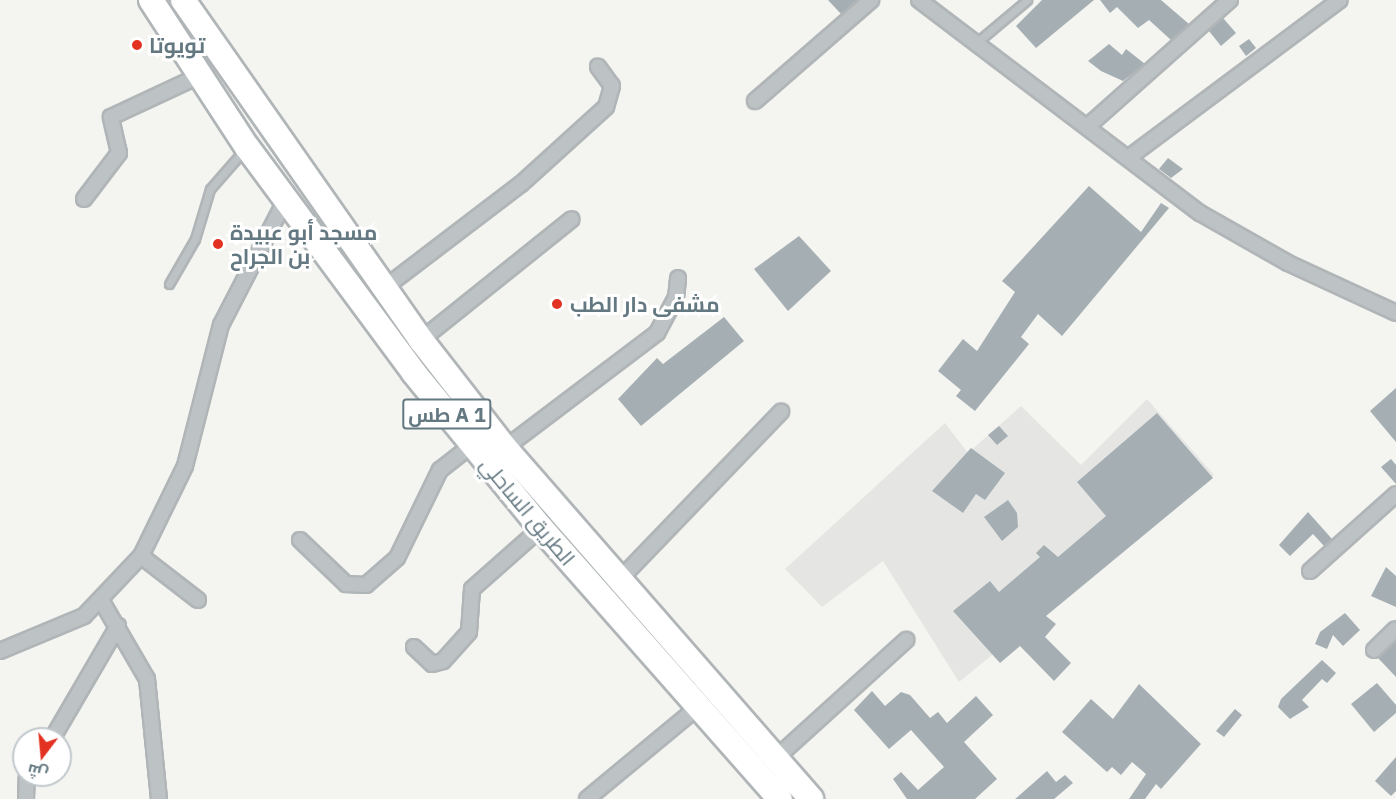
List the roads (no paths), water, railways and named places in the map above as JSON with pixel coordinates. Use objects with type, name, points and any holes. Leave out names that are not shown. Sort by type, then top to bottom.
[{"type":"highway","name":"الطريق الساحلي","points":[[151,0],[285,201],[472,445],[541,528],[780,799]]},
{"type":"highway","name":"الطريق الساحلي","points":[[183,0],[383,289],[505,448],[621,578],[811,799]]},
{"type":"street","points":[[755,100],[871,0]]},
{"type":"street","points":[[919,0],[1128,158],[1233,232],[1396,313]]},
{"type":"street","points":[[1088,126],[1230,0]]},
{"type":"street","points":[[1128,158],[1340,0]]},
{"type":"street","points":[[383,289],[521,184],[606,106],[612,86],[598,67]]},
{"type":"street","points":[[84,199],[119,153],[111,117],[201,75]]},
{"type":"street","points":[[0,651],[52,632],[101,600],[141,556],[185,466],[221,325],[285,201]]},
{"type":"street","points":[[421,340],[572,219]]},
{"type":"street","points":[[505,448],[657,333],[676,298],[678,278]]},
{"type":"street","points":[[621,578],[781,412]]},
{"type":"street","points":[[300,540],[346,584],[366,585],[397,558],[440,470],[472,445]]},
{"type":"street","points":[[1311,571],[1396,494]]},
{"type":"street","points":[[414,647],[432,664],[443,661],[469,632],[472,589],[541,528]]},
{"type":"street","points":[[141,556],[198,600]]},
{"type":"street","points":[[101,600],[147,679],[159,799]]},
{"type":"street","points":[[59,727],[118,626]]},
{"type":"street","points":[[1374,650],[1396,629]]},
{"type":"street","points":[[776,758],[906,640]]},
{"type":"street","points":[[587,799],[699,706]]},
{"type":"lane","points":[[975,44],[1027,0]]},
{"type":"lane","points":[[169,284],[195,239],[210,189],[247,147]]},
{"type":"place","name":"تويوتا","points":[[137,45]]},
{"type":"place","name":"مسجد أبو عبيدة بن الجراح","points":[[218,244]]},
{"type":"place","name":"مشفى دار الطب","points":[[557,304]]}]
